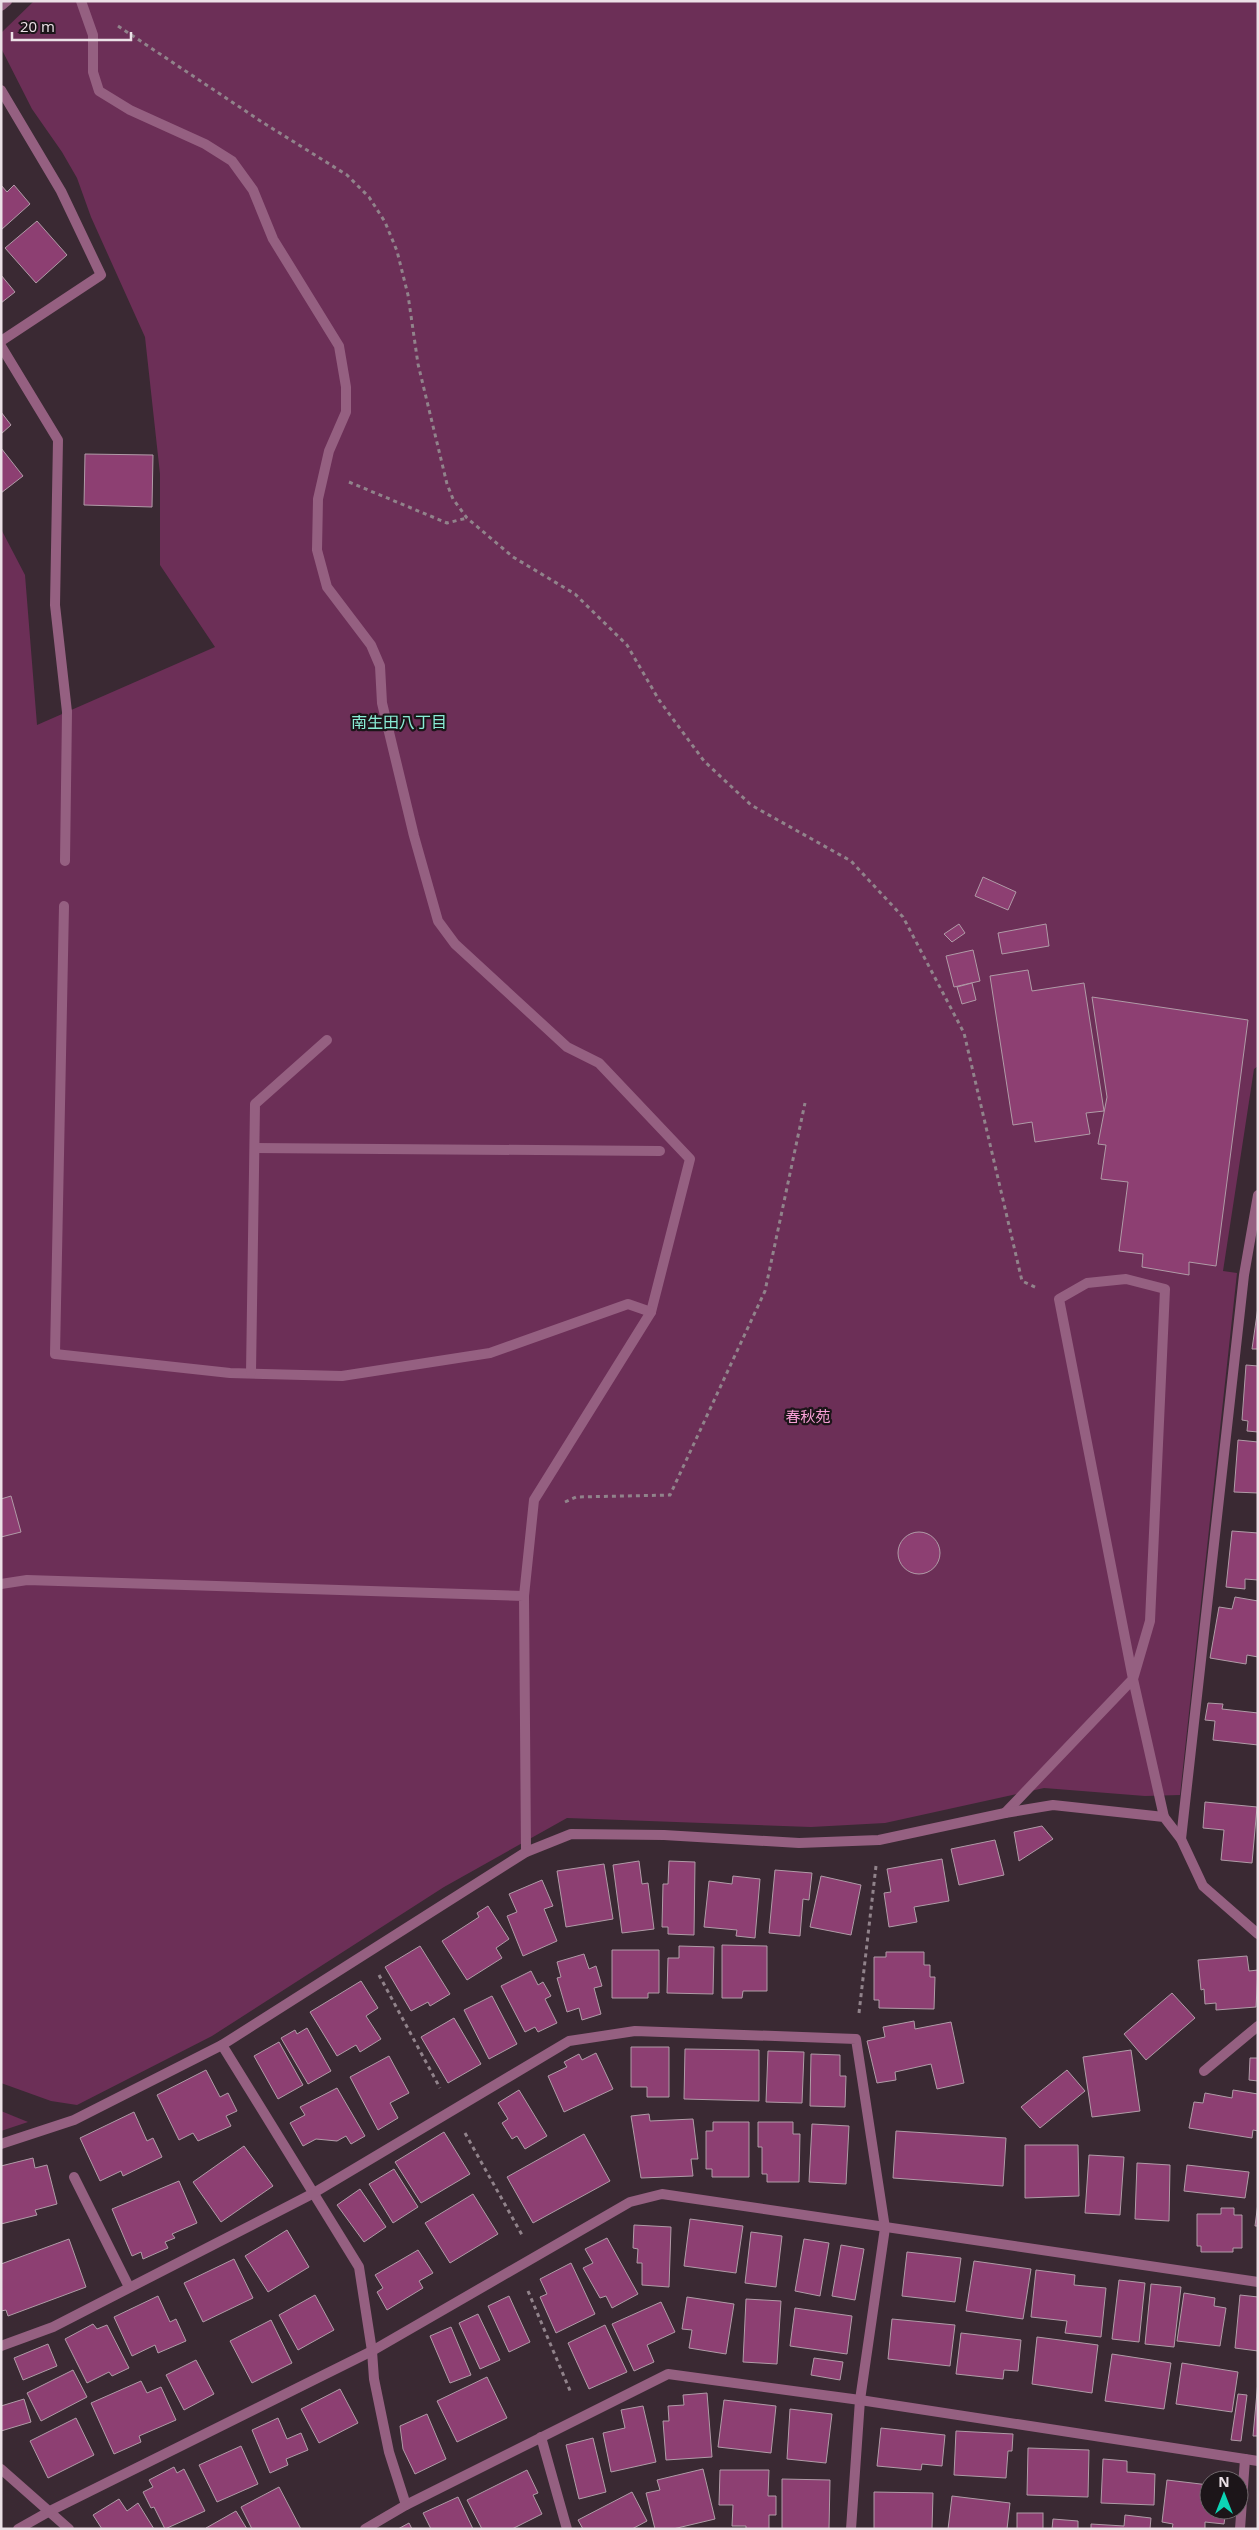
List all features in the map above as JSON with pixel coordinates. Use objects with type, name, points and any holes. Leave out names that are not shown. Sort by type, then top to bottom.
[{"type":"street","points":[[1,6],[7,1]]},
{"type":"street","points":[[82,6],[93,35],[93,72],[99,92],[130,110],[205,144],[232,161],[253,190],[273,239],[328,324],[339,346],[346,388],[346,412],[329,451],[318,499],[317,550],[327,586],[371,645],[380,666],[382,702],[414,836],[438,921],[454,944],[567,1047],[599,1063],[690,1159],[651,1312],[534,1500],[534,1519],[524,1596],[526,1852]]},
{"type":"street","points":[[1,90],[61,191],[101,275],[1,341]]},
{"type":"street","points":[[1,346],[58,440],[54,605],[68,712],[65,861]]},
{"type":"street","points":[[64,906],[54,1354],[230,1373],[342,1376],[490,1353],[628,1304],[651,1312]]},
{"type":"street","points":[[251,1373],[255,1104],[327,1040]]},
{"type":"street","points":[[255,1148],[660,1151]]},
{"type":"street","points":[[1181,1839],[1244,1275],[1258,1195]]},
{"type":"street","points":[[1005,1812],[1133,1679],[1150,1621],[1165,1289],[1126,1279],[1087,1283],[1059,1299],[1133,1679],[1164,1817],[1181,1839],[1203,1886],[1258,1934]]},
{"type":"street","points":[[1,1584],[26,1580],[524,1596]]},
{"type":"street","points":[[1,2144],[74,2120],[222,2045],[526,1852],[571,1834],[664,1835],[799,1843],[879,1840],[1005,1812],[1053,1805],[1164,1817]]},
{"type":"street","points":[[1204,2071],[1258,2026]]},
{"type":"street","points":[[1,2346],[53,2327],[129,2286],[312,2194],[569,2041],[635,2031],[856,2039],[885,2228],[860,2400],[851,2529]]},
{"type":"street","points":[[222,2045],[312,2194],[359,2267],[372,2351],[374,2380],[389,2452],[406,2505]]},
{"type":"street","points":[[74,2177],[129,2286]]},
{"type":"street","points":[[18,2529],[50,2511],[372,2351],[630,2202],[662,2194],[1258,2282]]},
{"type":"street","points":[[365,2529],[406,2505],[668,2374],[860,2400],[1258,2460]]},
{"type":"street","points":[[541,2437],[568,2529]]},
{"type":"street","points":[[1240,2529],[1245,2458]]},
{"type":"street","points":[[1,2469],[69,2529]]},
{"type":"path","points":[[82,6],[124,30],[262,122],[347,174],[370,197],[385,222],[397,251],[408,295],[418,364],[447,484],[453,499],[467,518],[513,557],[574,594],[627,644],[659,700],[704,760],[751,805],[851,861],[904,917],[964,1033],[1022,1281],[1059,1299]]},
{"type":"path","points":[[324,471],[447,523],[467,518]]},
{"type":"path","points":[[534,1519],[576,1497],[670,1495],[765,1290],[805,1103]]},
{"type":"path","points":[[856,2039],[879,1840]]},
{"type":"path","points":[[366,1953],[535,2258]]},
{"type":"path","points":[[518,2267],[582,2417]]},
{"type":"green space","name":"春秋苑","points":[[34,1],[1258,1],[1258,1066],[1254,1069],[1223,1271],[1237,1273],[1180,1795],[1145,1796],[1044,1788],[885,1823],[811,1827],[567,1818],[444,1887],[212,2036],[77,2105],[51,2101],[1,2083],[1,529],[25,575],[37,725],[215,647],[160,565],[160,474],[145,337],[91,217],[77,178],[62,152],[32,109],[1,48],[1,33]]},
{"type":"green space","points":[[1,2111],[28,2122],[1,2131]]},
{"type":"building","points":[[1,185],[7,192],[14,185],[30,204],[1,230]]},
{"type":"building","points":[[37,221],[67,255],[36,283],[5,248]]},
{"type":"building","points":[[1,275],[15,292],[1,303]]},
{"type":"building","points":[[1,412],[11,425],[1,434]]},
{"type":"building","points":[[1,448],[23,476],[1,493]]},
{"type":"building","points":[[85,454],[153,455],[152,507],[84,505]]},
{"type":"building","points":[[983,877],[1016,892],[1008,910],[975,896]]},
{"type":"building","points":[[959,924],[965,933],[952,942],[944,934]]},
{"type":"building","points":[[1046,924],[1049,946],[1002,954],[998,933]]},
{"type":"building","points":[[973,950],[980,981],[954,987],[946,956]]},
{"type":"building","points":[[1028,970],[1032,991],[1084,983],[1104,1111],[1086,1113],[1090,1134],[1035,1142],[1032,1122],[1013,1125],[990,976]]},
{"type":"building","points":[[972,983],[976,1000],[962,1004],[957,987]]},
{"type":"building","points":[[1092,997],[1248,1020],[1216,1266],[1189,1262],[1189,1275],[1142,1267],[1143,1254],[1119,1251],[1128,1182],[1101,1179],[1106,1145],[1098,1144],[1107,1097]]},
{"type":"building","points":[[1258,1307],[1258,1349],[1252,1349]]},
{"type":"building","points":[[1246,1365],[1258,1366],[1258,1432],[1247,1431],[1248,1421],[1242,1420]]},
{"type":"building","points":[[1238,1440],[1258,1442],[1258,1493],[1234,1492]]},
{"type":"building","points":[[11,1496],[21,1532],[1,1537],[1,1499]]},
{"type":"building","points":[[1232,1531],[1258,1533],[1258,1580],[1245,1579],[1245,1589],[1226,1587]]},
{"type":"building","points":[[923,1532],[931,1535],[937,1541],[940,1553],[937,1565],[931,1571],[915,1574],[907,1571],[901,1565],[898,1549],[901,1541],[907,1535]]},
{"type":"building","points":[[1235,1597],[1258,1601],[1258,1657],[1247,1655],[1246,1664],[1210,1658],[1219,1607],[1232,1609]]},
{"type":"building","points":[[1208,1703],[1223,1704],[1222,1709],[1258,1713],[1258,1745],[1213,1740],[1215,1721],[1205,1720]]},
{"type":"building","points":[[1205,1802],[1257,1807],[1252,1863],[1221,1860],[1224,1830],[1203,1828]]},
{"type":"building","points":[[1042,1826],[1053,1839],[1019,1861],[1014,1832]]},
{"type":"building","points":[[995,1840],[1004,1875],[959,1885],[951,1849]]},
{"type":"building","points":[[942,1859],[949,1901],[914,1907],[917,1922],[889,1927],[884,1893],[891,1892],[887,1869]]},
{"type":"building","points":[[639,1861],[642,1884],[648,1883],[654,1929],[622,1933],[613,1865]]},
{"type":"building","points":[[669,1861],[695,1862],[694,1935],[668,1934],[668,1927],[662,1927],[663,1884],[668,1884]]},
{"type":"building","points":[[604,1864],[613,1919],[566,1927],[557,1871]]},
{"type":"building","points":[[775,1870],[812,1873],[809,1900],[803,1899],[800,1936],[769,1933]]},
{"type":"building","points":[[733,1876],[760,1879],[755,1938],[736,1936],[737,1930],[704,1927],[709,1881],[732,1884]]},
{"type":"building","points":[[821,1876],[861,1885],[851,1935],[810,1927]]},
{"type":"building","points":[[542,1880],[553,1906],[544,1909],[557,1941],[523,1956],[507,1916],[517,1912],[509,1894]]},
{"type":"building","points":[[488,1906],[509,1939],[496,1948],[502,1958],[467,1980],[442,1941],[479,1917],[477,1913]]},
{"type":"building","points":[[722,1945],[767,1946],[767,1991],[743,1991],[742,1998],[722,1998]]},
{"type":"building","points":[[420,1946],[450,1994],[430,2006],[428,2002],[411,2011],[385,1967]]},
{"type":"building","points":[[679,1946],[714,1947],[713,1994],[667,1993],[668,1958],[679,1958]]},
{"type":"building","points":[[612,1950],[659,1950],[659,1993],[648,1993],[648,1998],[612,1998]]},
{"type":"building","points":[[886,1952],[924,1952],[924,1965],[930,1965],[930,1977],[935,1977],[934,2009],[879,2008],[879,2000],[874,2000],[874,1957],[886,1957]]},
{"type":"building","points":[[584,1954],[589,1969],[596,1966],[602,1986],[594,1988],[601,2014],[582,2020],[579,2008],[567,2012],[557,1978],[561,1977],[557,1962]]},
{"type":"building","points":[[1247,1956],[1249,1971],[1258,1970],[1256,2007],[1216,2010],[1216,2003],[1205,2004],[1204,1989],[1201,1990],[1198,1960]]},
{"type":"building","points":[[531,1971],[538,1985],[543,1982],[551,1996],[545,1999],[557,2023],[538,2032],[535,2027],[525,2032],[501,1986]]},
{"type":"building","points":[[361,1981],[378,2008],[366,2016],[381,2039],[360,2052],[356,2045],[337,2056],[310,2012]]},
{"type":"building","points":[[1172,1993],[1195,2018],[1146,2060],[1124,2034]]},
{"type":"building","points":[[492,1996],[517,2044],[489,2059],[464,2010]]},
{"type":"building","points":[[454,2018],[481,2064],[448,2083],[421,2037]]},
{"type":"building","points":[[914,2021],[915,2029],[951,2022],[964,2083],[937,2089],[931,2064],[895,2072],[896,2080],[877,2083],[867,2041],[885,2037],[883,2027]]},
{"type":"building","points":[[307,2028],[331,2071],[308,2084],[281,2038],[295,2030],[297,2034]]},
{"type":"building","points":[[279,2042],[303,2085],[278,2099],[254,2056]]},
{"type":"building","points":[[631,2047],[669,2047],[669,2097],[647,2097],[647,2087],[631,2087]]},
{"type":"building","points":[[685,2049],[759,2050],[759,2101],[684,2099]]},
{"type":"building","points":[[1131,2050],[1140,2111],[1092,2117],[1083,2057]]},
{"type":"building","points":[[768,2051],[804,2052],[802,2103],[766,2102]]},
{"type":"building","points":[[596,2053],[613,2089],[564,2112],[548,2076],[567,2067],[564,2062],[579,2054],[582,2060]]},
{"type":"building","points":[[811,2054],[840,2055],[840,2076],[846,2076],[845,2107],[810,2106]]},
{"type":"building","points":[[389,2056],[409,2093],[390,2103],[398,2118],[378,2130],[350,2077]]},
{"type":"building","points":[[1250,2058],[1258,2058],[1258,2081],[1249,2080]]},
{"type":"building","points":[[206,2070],[220,2097],[228,2093],[237,2111],[226,2116],[231,2126],[198,2141],[193,2133],[179,2140],[157,2095]]},
{"type":"building","points":[[1067,2070],[1085,2091],[1040,2128],[1021,2107]]},
{"type":"building","points":[[337,2088],[365,2136],[351,2144],[346,2136],[337,2141],[316,2139],[303,2146],[290,2123],[305,2115],[300,2107]]},
{"type":"building","points":[[519,2090],[547,2136],[525,2149],[517,2136],[512,2139],[502,2123],[508,2119],[498,2103]]},
{"type":"building","points":[[1233,2090],[1258,2094],[1258,2131],[1253,2130],[1252,2138],[1189,2128],[1194,2102],[1203,2103],[1205,2093],[1232,2098]]},
{"type":"building","points":[[134,2112],[147,2141],[153,2138],[162,2157],[123,2176],[121,2171],[100,2181],[80,2138]]},
{"type":"building","points":[[649,2114],[650,2121],[693,2119],[698,2159],[691,2159],[693,2176],[641,2178],[631,2116]]},
{"type":"building","points":[[713,2122],[749,2122],[749,2177],[712,2177],[712,2169],[706,2169],[706,2131],[713,2131]]},
{"type":"building","points":[[758,2122],[793,2122],[793,2134],[800,2134],[799,2182],[767,2182],[767,2174],[762,2174],[762,2147],[758,2147]]},
{"type":"building","points":[[812,2124],[849,2126],[846,2184],[809,2182]]},
{"type":"building","points":[[896,2131],[1006,2138],[1003,2186],[893,2178]]},
{"type":"building","points":[[444,2132],[470,2174],[421,2203],[395,2162]]},
{"type":"building","points":[[584,2134],[610,2181],[533,2223],[507,2177]]},
{"type":"building","points":[[1025,2145],[1078,2145],[1079,2196],[1025,2198]]},
{"type":"building","points":[[244,2146],[273,2186],[221,2222],[193,2182]]},
{"type":"building","points":[[1089,2155],[1124,2157],[1120,2215],[1085,2213]]},
{"type":"building","points":[[33,2158],[35,2168],[47,2165],[57,2204],[35,2210],[37,2215],[1,2224],[1,2166]]},
{"type":"building","points":[[1137,2163],[1170,2165],[1169,2221],[1135,2219]]},
{"type":"building","points":[[1187,2165],[1249,2172],[1245,2198],[1184,2191]]},
{"type":"building","points":[[394,2169],[418,2207],[393,2223],[369,2184]]},
{"type":"building","points":[[179,2181],[197,2223],[172,2234],[175,2238],[165,2242],[168,2248],[143,2259],[141,2252],[132,2256],[112,2209]]},
{"type":"building","points":[[360,2189],[386,2227],[364,2242],[337,2205]]},
{"type":"building","points":[[473,2194],[498,2234],[450,2263],[425,2223]]},
{"type":"building","points":[[1258,2203],[1258,2226],[1255,2226]]},
{"type":"building","points":[[1221,2208],[1234,2208],[1234,2215],[1242,2215],[1242,2248],[1233,2248],[1233,2252],[1201,2252],[1201,2246],[1197,2246],[1197,2214],[1221,2214]]},
{"type":"building","points":[[690,2219],[743,2226],[736,2273],[684,2266]]},
{"type":"building","points":[[634,2225],[671,2227],[669,2287],[642,2285],[642,2263],[637,2263],[638,2249],[633,2248]]},
{"type":"building","points":[[287,2230],[309,2267],[268,2292],[245,2256]]},
{"type":"building","points":[[751,2232],[782,2236],[776,2287],[745,2283]]},
{"type":"building","points":[[607,2238],[638,2294],[612,2308],[606,2296],[600,2298],[583,2268],[593,2263],[585,2249]]},
{"type":"building","points":[[69,2239],[86,2287],[8,2316],[6,2310],[1,2311],[1,2264]]},
{"type":"building","points":[[804,2239],[829,2243],[820,2296],[795,2291]]},
{"type":"building","points":[[841,2245],[864,2249],[855,2300],[832,2296]]},
{"type":"building","points":[[418,2250],[433,2273],[419,2281],[423,2288],[387,2310],[377,2292],[383,2288],[375,2275]]},
{"type":"building","points":[[907,2252],[961,2258],[955,2302],[902,2296]]},
{"type":"building","points":[[234,2259],[253,2298],[203,2322],[184,2283]]},
{"type":"building","points":[[974,2261],[1031,2269],[1023,2319],[966,2311]]},
{"type":"building","points":[[571,2263],[595,2314],[556,2333],[540,2297],[547,2294],[540,2279]]},
{"type":"building","points":[[1036,2270],[1075,2275],[1074,2285],[1106,2288],[1101,2337],[1065,2333],[1067,2321],[1031,2317]]},
{"type":"building","points":[[1119,2280],[1145,2283],[1139,2342],[1112,2339]]},
{"type":"building","points":[[1151,2284],[1181,2287],[1174,2347],[1145,2344]]},
{"type":"building","points":[[1184,2293],[1215,2298],[1214,2306],[1226,2308],[1220,2346],[1177,2341]]},
{"type":"building","points":[[315,2295],[334,2330],[298,2350],[279,2315]]},
{"type":"building","points":[[1240,2295],[1258,2297],[1258,2351],[1235,2348]]},
{"type":"building","points":[[158,2296],[170,2322],[176,2319],[186,2341],[158,2353],[155,2345],[132,2356],[114,2317]]},
{"type":"building","points":[[509,2296],[530,2342],[509,2352],[488,2306]]},
{"type":"building","points":[[687,2297],[734,2304],[726,2354],[689,2348],[692,2330],[682,2329]]},
{"type":"building","points":[[746,2299],[781,2301],[777,2364],[743,2362]]},
{"type":"building","points":[[661,2302],[675,2332],[647,2345],[654,2362],[634,2371],[612,2324]]},
{"type":"building","points":[[795,2308],[852,2316],[847,2354],[790,2346]]},
{"type":"building","points":[[478,2314],[500,2360],[480,2369],[459,2323]]},
{"type":"building","points":[[892,2319],[955,2325],[950,2366],[888,2359]]},
{"type":"building","points":[[271,2320],[292,2363],[252,2383],[230,2341]]},
{"type":"building","points":[[93,2324],[97,2329],[107,2325],[129,2368],[112,2376],[109,2372],[87,2383],[65,2339]]},
{"type":"building","points":[[605,2325],[627,2372],[589,2389],[568,2343]]},
{"type":"building","points":[[451,2327],[471,2375],[450,2383],[430,2336]]},
{"type":"building","points":[[961,2333],[1021,2340],[1018,2371],[1004,2370],[1003,2379],[956,2374]]},
{"type":"building","points":[[1037,2337],[1098,2345],[1092,2393],[1032,2384]]},
{"type":"building","points":[[48,2344],[57,2366],[23,2380],[14,2358]]},
{"type":"building","points":[[1112,2354],[1171,2363],[1164,2409],[1105,2401]]},
{"type":"building","points":[[814,2358],[843,2362],[840,2380],[811,2375]]},
{"type":"building","points":[[196,2360],[214,2394],[184,2410],[166,2375]]},
{"type":"building","points":[[1182,2363],[1238,2372],[1232,2412],[1176,2404]]},
{"type":"building","points":[[73,2370],[87,2397],[41,2421],[27,2393]]},
{"type":"building","points":[[487,2377],[507,2418],[457,2442],[437,2401]]},
{"type":"building","points":[[141,2381],[147,2393],[161,2387],[176,2420],[139,2436],[141,2442],[114,2454],[91,2403]]},
{"type":"building","points":[[1258,2381],[1258,2436],[1253,2436]]},
{"type":"building","points":[[340,2389],[358,2423],[319,2443],[301,2409]]},
{"type":"building","points":[[707,2393],[712,2457],[666,2460],[663,2421],[669,2421],[668,2406],[684,2405],[683,2395]]},
{"type":"building","points":[[1238,2394],[1247,2395],[1241,2441],[1231,2440]]},
{"type":"building","points":[[24,2399],[31,2422],[1,2431],[1,2406]]},
{"type":"building","points":[[724,2400],[776,2406],[771,2453],[718,2447]]},
{"type":"building","points":[[643,2406],[656,2462],[611,2472],[603,2433],[625,2428],[621,2410]]},
{"type":"building","points":[[790,2409],[832,2414],[826,2463],[787,2459]]},
{"type":"building","points":[[427,2414],[446,2459],[415,2474],[403,2449],[400,2426]]},
{"type":"building","points":[[76,2418],[94,2455],[48,2478],[30,2441]]},
{"type":"building","points":[[278,2418],[287,2439],[301,2433],[308,2450],[286,2459],[288,2465],[270,2473],[252,2430]]},
{"type":"building","points":[[881,2428],[945,2435],[942,2466],[922,2464],[921,2470],[877,2466]]},
{"type":"building","points":[[956,2431],[1013,2434],[1012,2451],[1008,2451],[1006,2478],[954,2475]]},
{"type":"building","points":[[593,2438],[606,2492],[579,2499],[566,2445]]},
{"type":"building","points":[[241,2446],[258,2484],[217,2502],[199,2465]]},
{"type":"building","points":[[1028,2448],[1089,2450],[1088,2497],[1027,2495]]},
{"type":"building","points":[[1103,2459],[1127,2461],[1127,2472],[1155,2474],[1154,2505],[1101,2503]]},
{"type":"building","points":[[174,2467],[177,2473],[184,2469],[205,2511],[165,2529],[154,2507],[151,2508],[143,2492],[153,2487],[149,2480]]},
{"type":"building","points":[[703,2469],[715,2519],[673,2529],[655,2529],[646,2493],[660,2490],[657,2480]]},
{"type":"building","points":[[527,2470],[538,2493],[533,2495],[542,2514],[512,2529],[482,2529],[467,2500]]},
{"type":"building","points":[[720,2470],[769,2470],[768,2496],[776,2496],[776,2515],[769,2515],[769,2529],[746,2529],[746,2526],[732,2526],[733,2505],[719,2505]]},
{"type":"building","points":[[782,2479],[830,2480],[829,2529],[782,2529]]},
{"type":"building","points":[[1167,2480],[1199,2484],[1199,2520],[1225,2520],[1224,2524],[1205,2522],[1205,2529],[1172,2529],[1173,2524],[1162,2522]]},
{"type":"building","points":[[279,2487],[301,2529],[252,2529],[241,2507]]},
{"type":"building","points":[[632,2492],[647,2521],[632,2529],[583,2529],[578,2520]]},
{"type":"building","points":[[874,2492],[933,2493],[932,2529],[874,2529]]},
{"type":"building","points":[[952,2496],[1010,2503],[1007,2529],[948,2529]]},
{"type":"building","points":[[458,2497],[473,2529],[431,2529],[423,2513]]},
{"type":"building","points":[[119,2499],[127,2511],[138,2503],[154,2529],[102,2529],[93,2515]]},
{"type":"building","points":[[236,2511],[247,2529],[206,2529],[206,2528]]},
{"type":"building","points":[[1017,2513],[1043,2513],[1043,2529],[1017,2529]]},
{"type":"building","points":[[1125,2515],[1151,2518],[1150,2529],[1091,2529],[1091,2524],[1124,2526]]},
{"type":"building","points":[[1053,2519],[1078,2521],[1078,2529],[1052,2529]]},
{"type":"building","points":[[409,2523],[412,2529],[398,2529]]},
{"type":"district","name":"南生田八丁目","points":[[399,722]]}]
